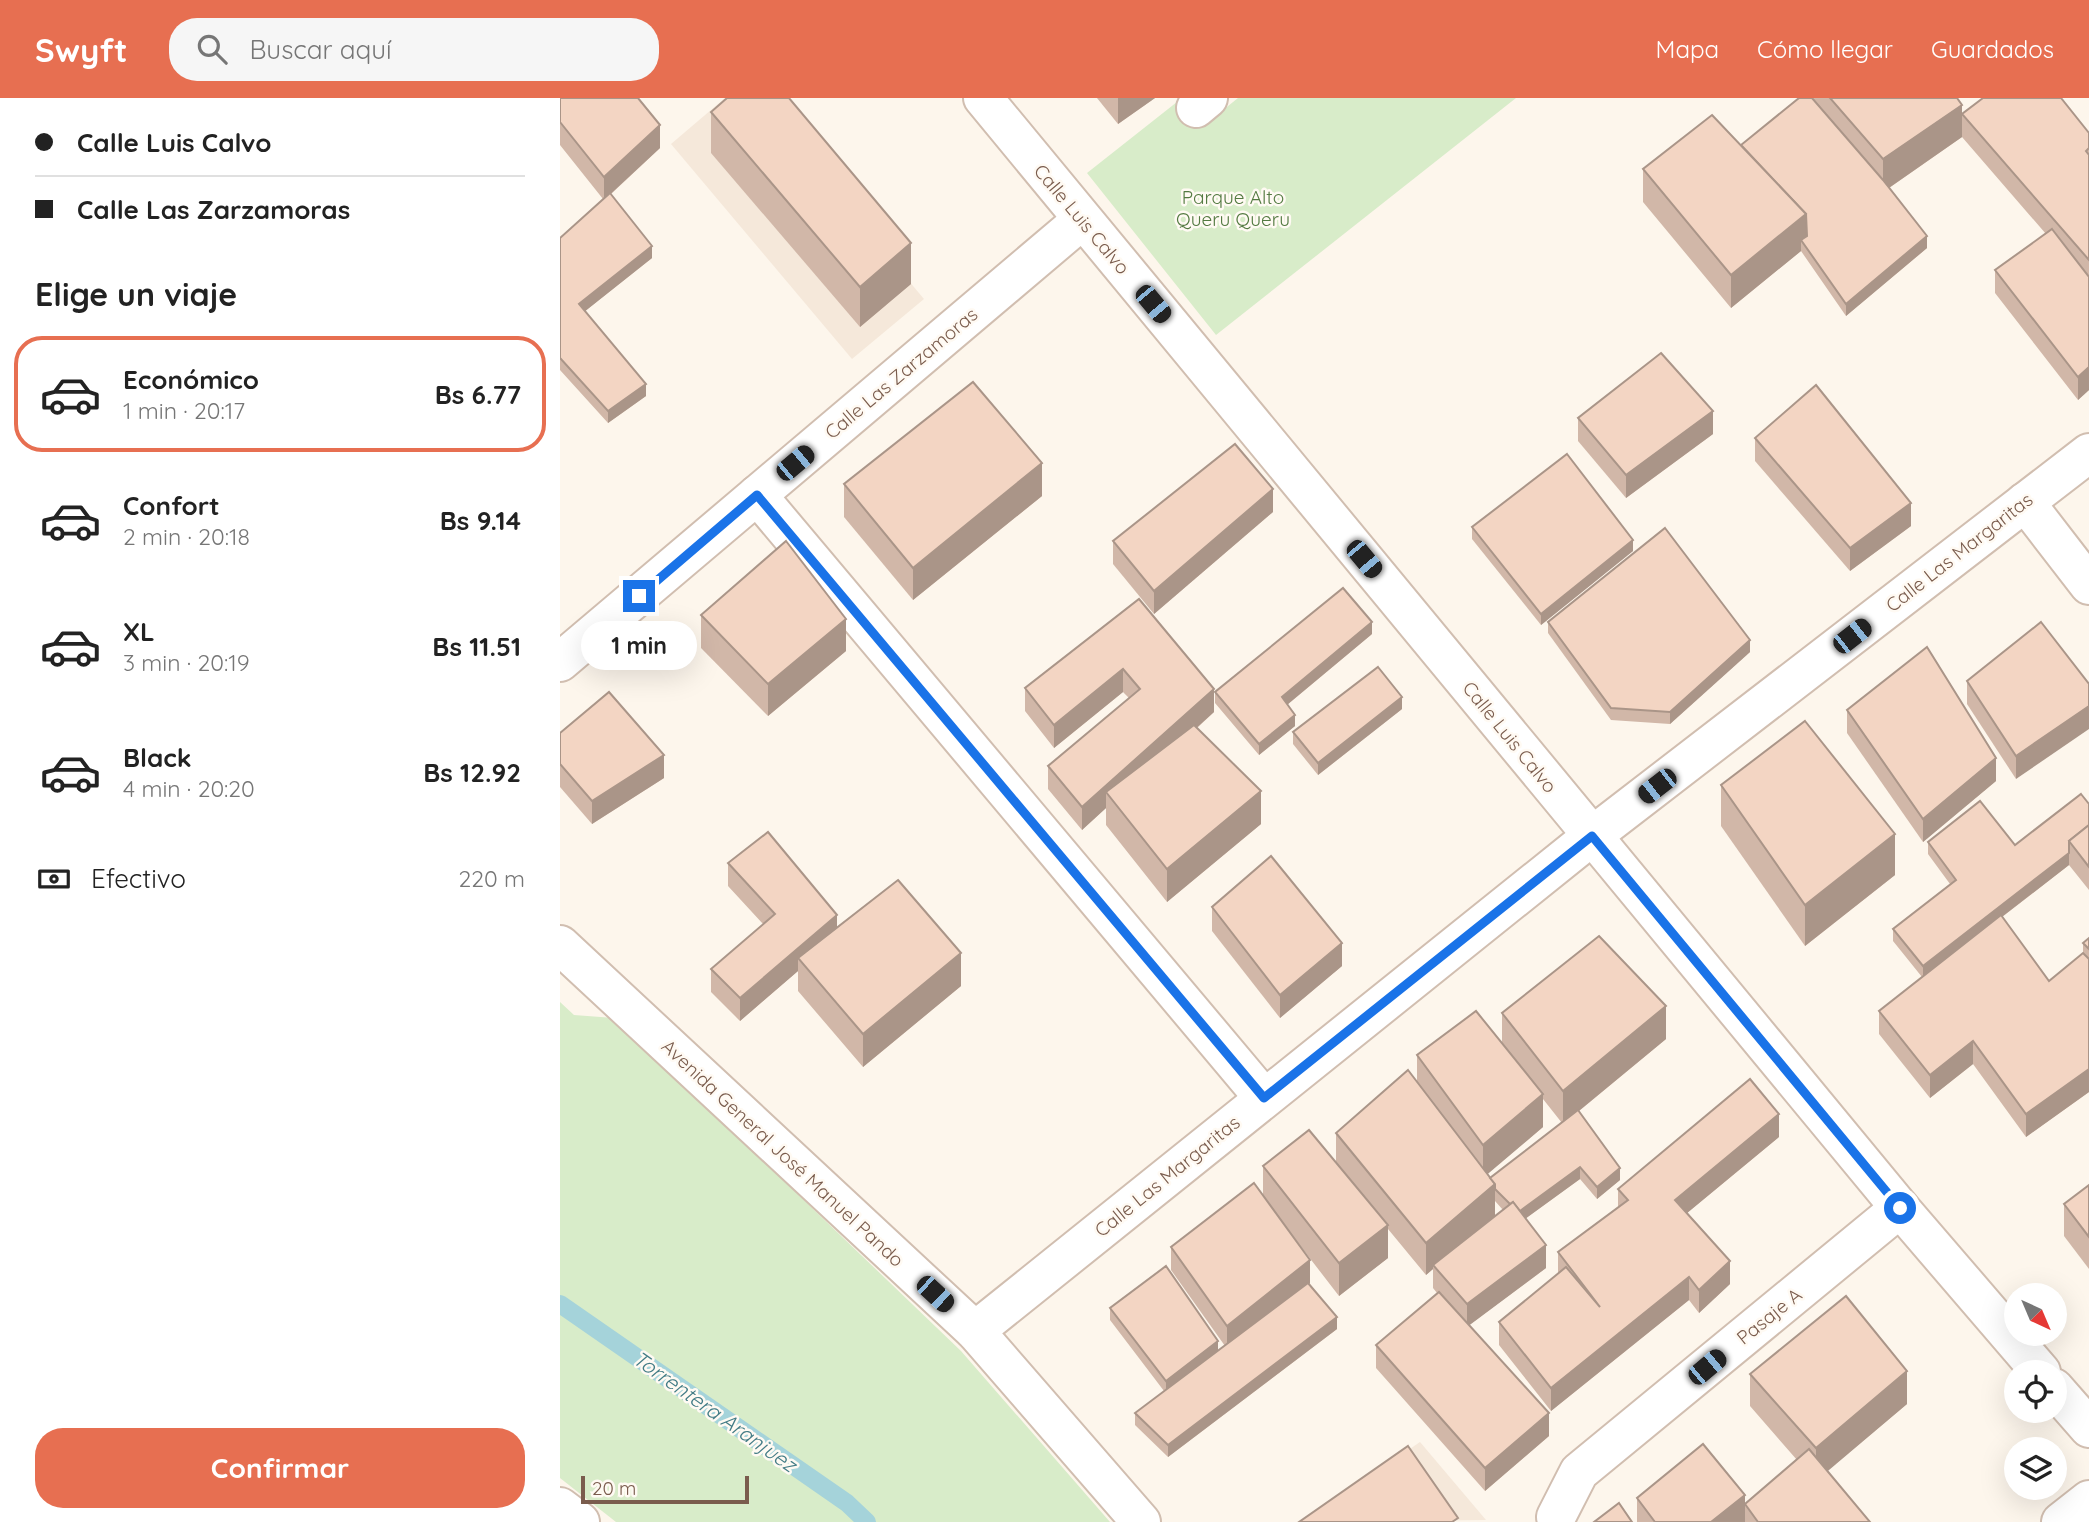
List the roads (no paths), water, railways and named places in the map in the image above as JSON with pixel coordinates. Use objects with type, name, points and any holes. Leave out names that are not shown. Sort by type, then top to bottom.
[{"type":"street","name":"Calle Luis Calvo","points":[[983,98],[1900,1208],[2031,1360]]},
{"type":"street","name":"Calle Las Zarzamoras","points":[[560,662],[1082,220]]},
{"type":"street","name":"Calle Las Margaritas","points":[[975,1331],[1592,836],[2089,453]]},
{"type":"street","points":[[757,495],[1264,1098]]},
{"type":"street","points":[[2025,502],[2089,585]]},
{"type":"street","name":"Avenida General José Manuel Pando","points":[[560,945],[975,1331],[1141,1522]]},
{"type":"street","name":"Pasaje A","points":[[1556,1517],[1579,1472],[1900,1208]]},
{"type":"street","points":[[2067,1403],[2089,1428]]},
{"type":"street","points":[[2061,1522],[2089,1500]]},
{"type":"street","points":[[560,1507],[580,1522]]},
{"type":"waterway","name":"Torrentera Aranjuez","points":[[560,1304],[847,1503],[867,1522]]},
{"type":"park label","name":"Parque Alto Queru Queru","points":[[1233,208]]}]
